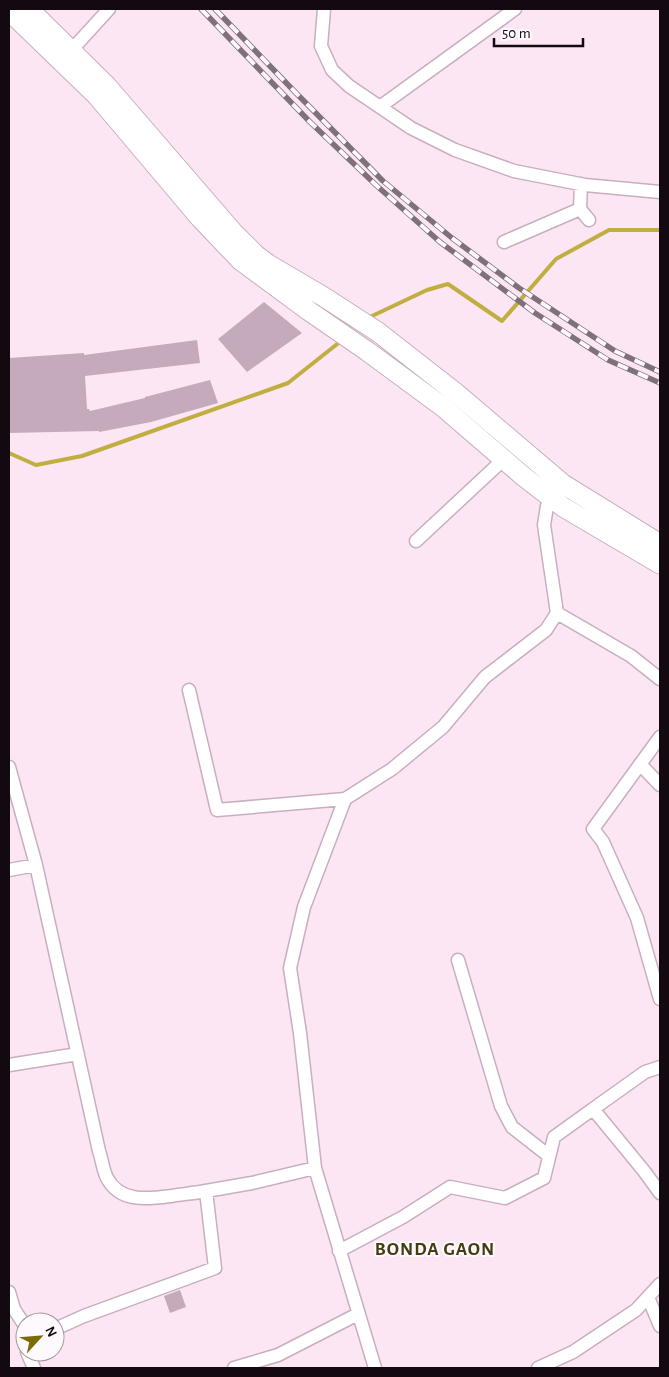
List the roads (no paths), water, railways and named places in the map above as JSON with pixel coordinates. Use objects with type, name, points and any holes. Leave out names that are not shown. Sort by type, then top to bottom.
[{"type":"main road","points":[[29,9],[107,86],[247,247],[268,264],[378,332],[456,393],[557,491],[563,507],[660,564]]},
{"type":"main road","points":[[9,11],[97,96],[200,218],[240,260],[442,406],[504,459],[557,491],[660,544]]},
{"type":"street","points":[[70,48],[78,43],[109,9]]},
{"type":"street","points":[[324,9],[321,46],[332,70],[349,86],[411,128],[455,150],[514,171],[581,184],[660,192]]},
{"type":"street","points":[[381,106],[515,9]]},
{"type":"street","points":[[581,184],[580,209],[589,220]]},
{"type":"street","points":[[504,242],[580,209]]},
{"type":"street","points":[[416,541],[504,459]]},
{"type":"street","points":[[189,690],[217,810],[344,799],[392,769],[443,726],[485,677],[546,630],[557,613],[544,525],[547,506],[557,491]]},
{"type":"street","points":[[557,613],[630,656],[660,679]]},
{"type":"street","points":[[660,738],[593,829],[603,842],[637,918],[660,999]]},
{"type":"street","points":[[640,764],[660,785]]},
{"type":"street","points":[[9,767],[11,781],[36,865],[99,1151],[107,1178],[116,1189],[126,1195],[150,1198],[252,1183],[315,1168]]},
{"type":"street","points":[[344,799],[304,907],[290,968],[300,1033],[315,1168],[374,1368]]},
{"type":"street","points":[[9,870],[36,865]]},
{"type":"street","points":[[458,960],[501,1106],[512,1127],[549,1156]]},
{"type":"street","points":[[9,1065],[78,1054]]},
{"type":"street","points":[[339,1251],[402,1217],[450,1186],[505,1198],[544,1178],[554,1137],[645,1072],[660,1067]]},
{"type":"street","points":[[593,1108],[660,1193]]},
{"type":"street","points":[[65,1325],[215,1268],[206,1191]]},
{"type":"street","points":[[538,1368],[573,1352],[636,1310],[660,1284]]},
{"type":"street","points":[[9,1292],[16,1312]]},
{"type":"street","points":[[648,1297],[660,1326]]},
{"type":"street","points":[[234,1368],[278,1355],[358,1314]]},
{"type":"waterway","points":[[368,320],[372,316],[427,290],[448,284],[502,321],[556,259],[609,230],[660,230]]},
{"type":"waterway","points":[[9,453],[36,465],[82,456],[288,383],[341,341]]},
{"type":"railway","points":[[201,9],[310,122],[377,186],[440,242],[535,313],[608,360],[660,383]]},
{"type":"railway","points":[[215,9],[383,181],[452,238],[519,288],[615,351],[660,372]]},
{"type":"district","name":"BONDA GAON","points":[[435,1248]]}]
